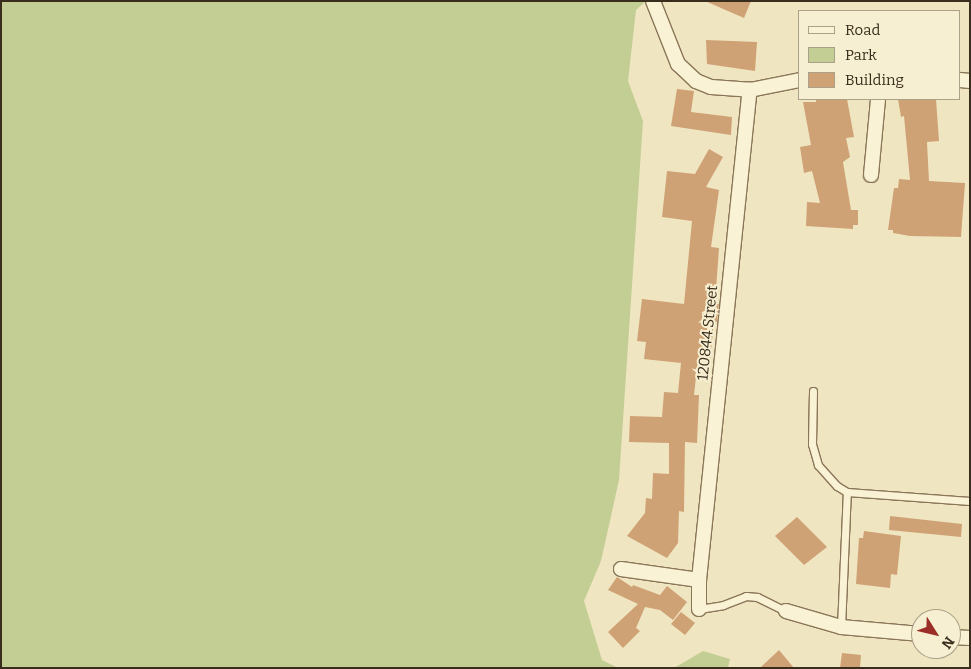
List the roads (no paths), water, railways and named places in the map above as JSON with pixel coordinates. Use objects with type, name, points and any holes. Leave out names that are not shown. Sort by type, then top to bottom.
[{"type":"street","points":[[653,1],[678,64],[686,75],[712,87],[750,90],[798,80]]},
{"type":"street","name":"120844 Street","points":[[699,609],[699,580],[750,90]]},
{"type":"street","points":[[871,175],[878,100]]},
{"type":"street","points":[[621,568],[699,580]]},
{"type":"street","points":[[786,611],[841,626],[911,633]]},
{"type":"lane","points":[[813,391],[812,444],[818,465],[828,479],[848,492],[970,501]]},
{"type":"lane","points":[[841,626],[848,492]]},
{"type":"lane","points":[[699,609],[723,605],[746,596],[757,597],[786,611]]}]
